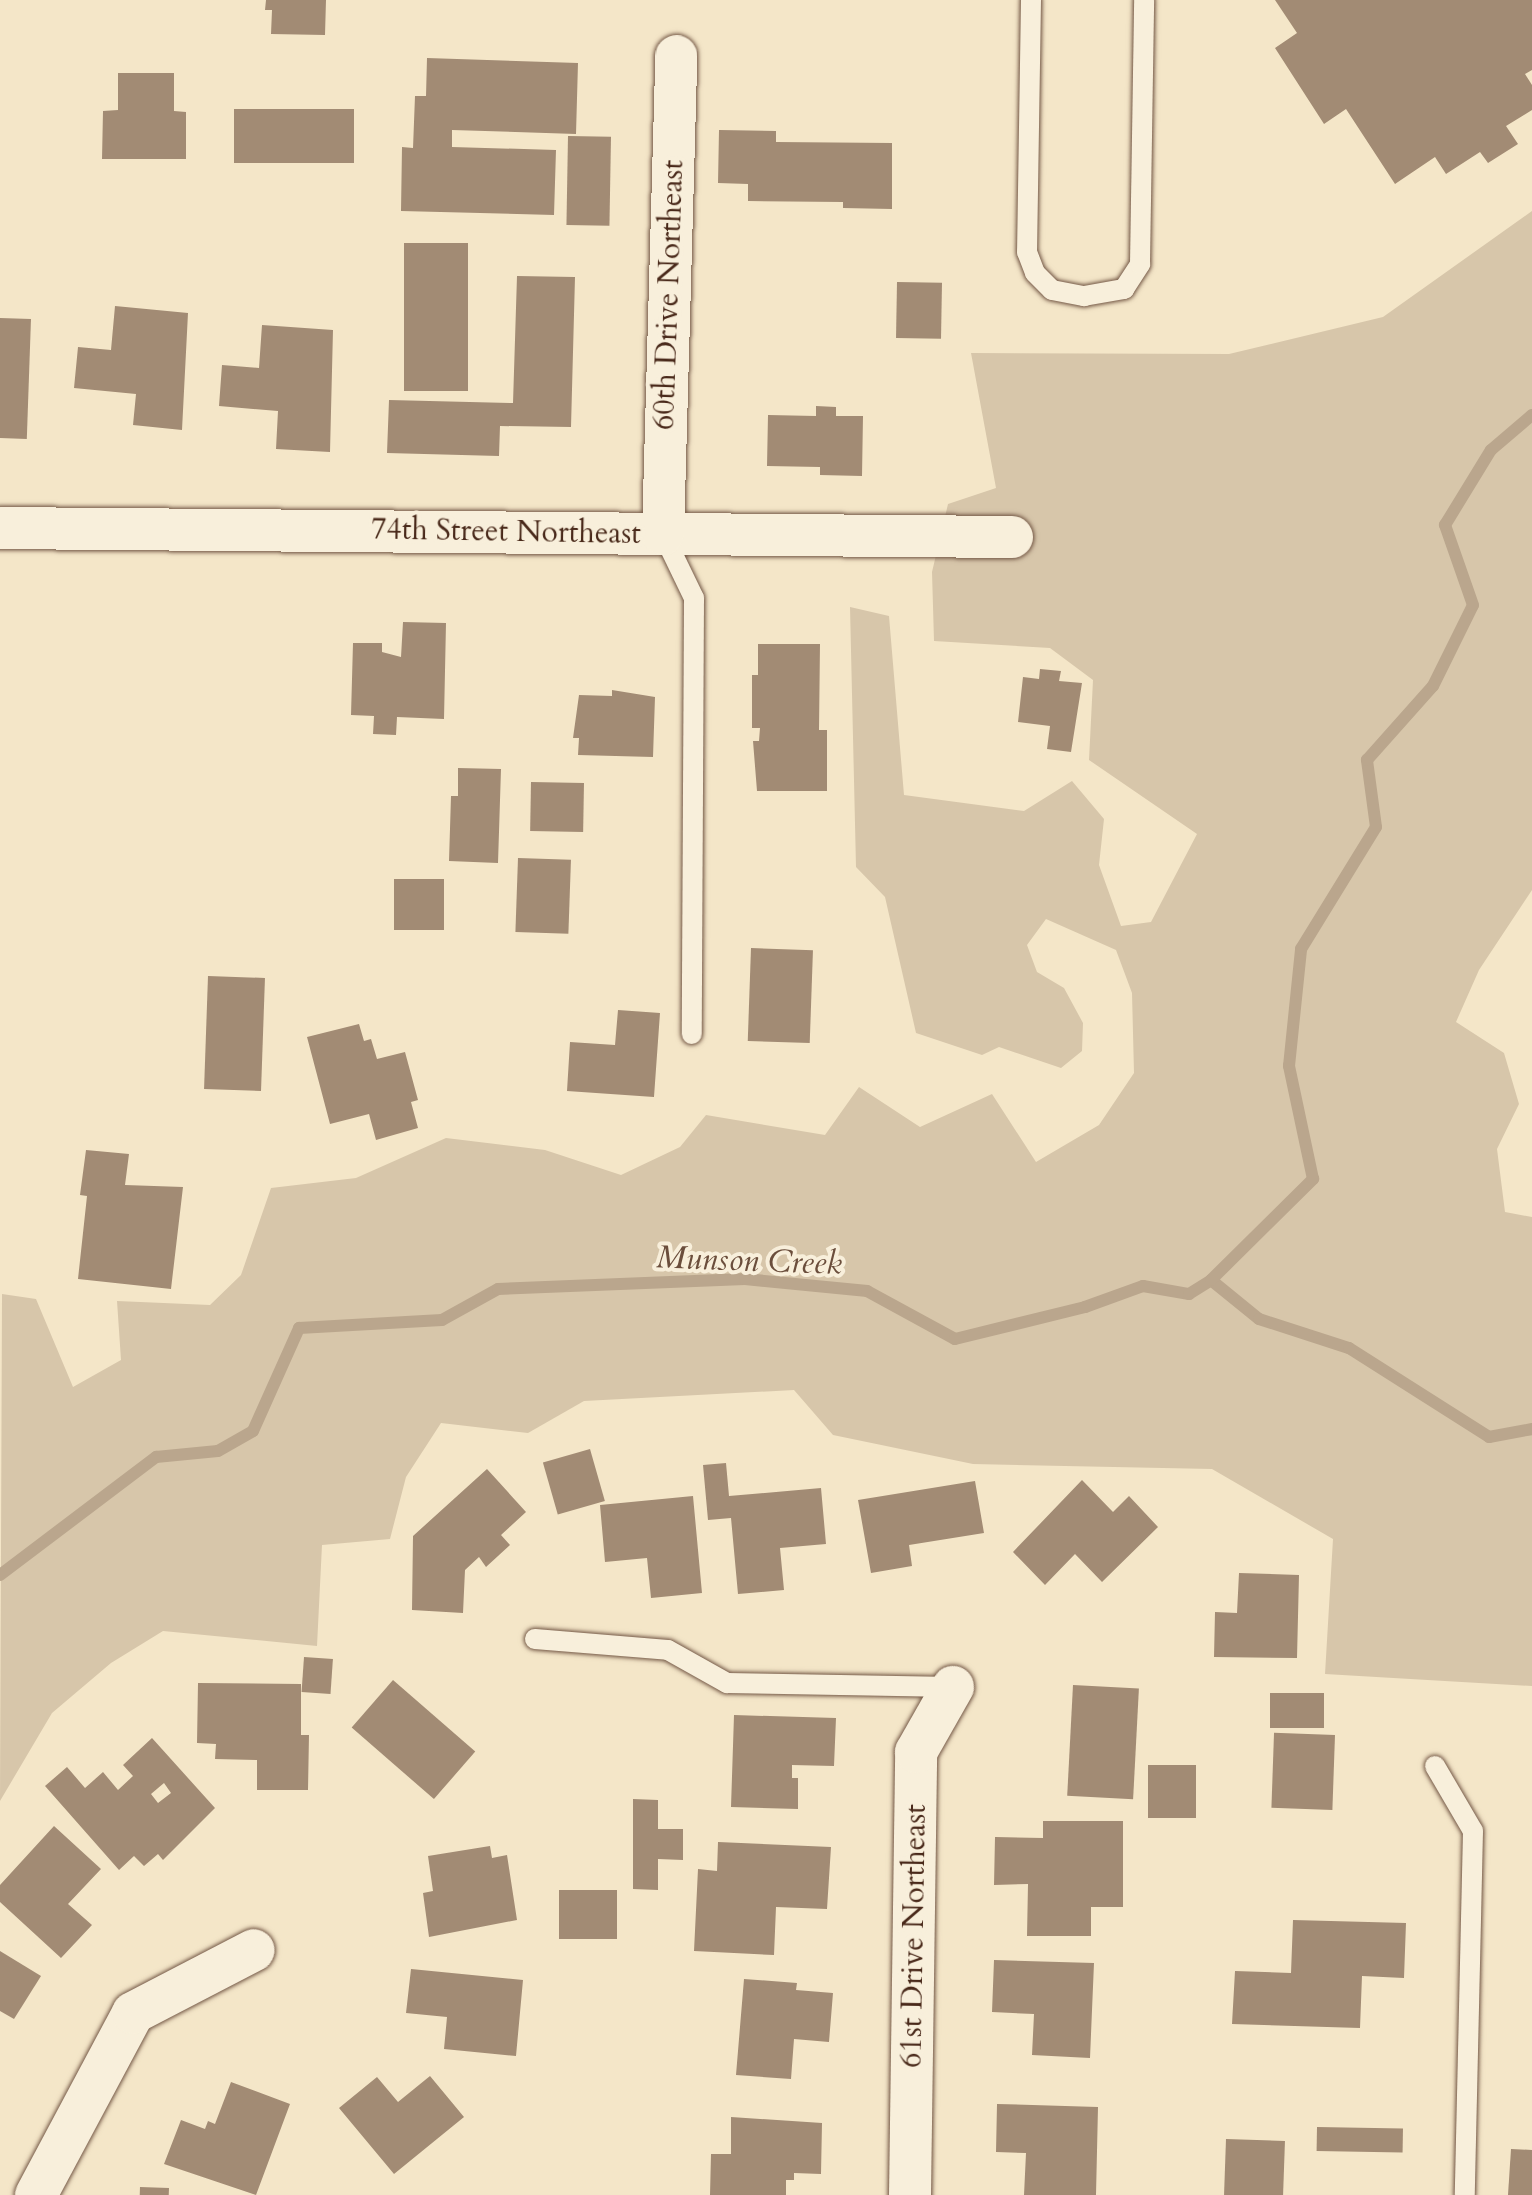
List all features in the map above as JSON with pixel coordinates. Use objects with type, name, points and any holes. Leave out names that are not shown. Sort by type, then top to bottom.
[{"type":"street","name":"60th Drive Northeast","points":[[663,534],[676,56]]},
{"type":"street","name":"74th Street Northeast","points":[[0,528],[1012,537]]},
{"type":"street","name":"61st Drive Northeast","points":[[910,2195],[916,1752],[953,1687]]},
{"type":"street","points":[[36,2195],[133,2013],[254,1950]]},
{"type":"lane","points":[[1031,0],[1027,252],[1035,273],[1052,290],[1084,296],[1124,289],[1140,264],[1144,0]]},
{"type":"lane","points":[[663,534],[694,598],[692,1034]]},
{"type":"lane","points":[[535,1639],[668,1650],[727,1683],[953,1687]]},
{"type":"lane","points":[[1435,1766],[1473,1831],[1465,2195]]},
{"type":"shaded area","points":[[1532,211],[1532,890],[1479,970],[1456,1022],[1504,1053],[1519,1104],[1497,1149],[1505,1212],[1532,1217],[1532,1686],[1325,1674],[1333,1539],[1212,1469],[973,1464],[833,1435],[794,1390],[584,1401],[528,1433],[441,1423],[406,1477],[390,1539],[322,1545],[317,1646],[163,1631],[111,1663],[52,1713],[0,1801],[2,1294],[36,1299],[73,1387],[121,1360],[117,1301],[210,1305],[241,1275],[271,1188],[356,1178],[446,1138],[545,1150],[621,1175],[680,1147],[706,1115],[825,1135],[859,1087],[920,1127],[992,1094],[1036,1162],[1099,1125],[1134,1073],[1132,993],[1116,950],[1046,919],[1027,945],[1037,972],[1064,988],[1083,1023],[1082,1051],[1061,1068],[999,1047],[982,1055],[916,1033],[885,897],[856,867],[850,607],[889,616],[904,795],[1024,811],[1072,781],[1104,819],[1099,865],[1121,926],[1151,922],[1197,834],[1089,760],[1093,680],[1050,648],[934,641],[932,572],[948,504],[996,488],[971,353],[1229,354],[1383,317]]},
{"type":"building","points":[[266,0],[326,0],[325,35],[271,34],[272,10],[265,10]]},
{"type":"building","points":[[1275,0],[1532,0],[1532,70],[1525,74],[1532,85],[1532,110],[1506,126],[1518,144],[1488,163],[1480,152],[1446,174],[1435,157],[1395,184],[1346,109],[1324,124],[1275,48],[1297,33]]},
{"type":"building","points":[[427,58],[578,63],[576,134],[452,130],[452,147],[556,150],[554,215],[401,211],[402,147],[413,148],[415,96],[426,96]]},
{"type":"building","points":[[118,73],[174,73],[174,111],[186,112],[186,159],[102,159],[103,111],[118,110]]},
{"type":"building","points":[[234,109],[354,109],[354,163],[234,163]]},
{"type":"building","points":[[719,130],[776,131],[776,142],[892,143],[892,209],[843,208],[843,202],[748,201],[748,184],[718,183]]},
{"type":"building","points":[[568,136],[611,137],[609,226],[566,225]]},
{"type":"building","points":[[404,243],[468,243],[468,391],[404,391]]},
{"type":"building","points":[[517,276],[575,277],[571,427],[500,426],[499,456],[387,453],[389,400],[513,403]]},
{"type":"building","points":[[897,282],[942,283],[941,339],[896,338]]},
{"type":"building","points":[[115,306],[188,313],[182,430],[133,425],[136,394],[74,388],[78,347],[111,350]]},
{"type":"building","points":[[0,318],[31,319],[27,439],[0,438]]},
{"type":"building","points":[[262,325],[333,330],[330,452],[276,449],[278,411],[219,406],[222,365],[259,368]]},
{"type":"building","points":[[816,406],[836,407],[836,416],[863,416],[862,476],[820,475],[820,467],[767,466],[768,415],[816,416]]},
{"type":"building","points":[[403,622],[446,623],[444,719],[397,717],[396,735],[373,734],[374,716],[351,715],[353,643],[382,643],[382,652],[401,657]]},
{"type":"building","points":[[758,644],[820,644],[819,730],[827,730],[827,791],[757,791],[753,741],[759,741],[760,728],[752,728],[752,675],[758,675]]},
{"type":"building","points":[[1040,669],[1061,671],[1059,681],[1082,683],[1071,752],[1047,749],[1050,726],[1018,722],[1023,677],[1039,679]]},
{"type":"building","points":[[612,690],[655,697],[653,757],[578,755],[579,738],[573,738],[579,695],[612,696]]},
{"type":"building","points":[[458,768],[501,769],[498,863],[449,861],[451,796],[458,796]]},
{"type":"building","points":[[531,782],[584,783],[583,832],[530,831]]},
{"type":"building","points":[[518,858],[571,860],[568,934],[515,932]]},
{"type":"building","points":[[394,879],[444,879],[444,930],[394,930]]},
{"type":"building","points":[[751,948],[813,950],[810,1043],[748,1041]]},
{"type":"building","points":[[208,976],[265,978],[261,1091],[204,1089]]},
{"type":"building","points":[[618,1010],[660,1013],[654,1097],[567,1091],[570,1042],[615,1045]]},
{"type":"building","points":[[359,1024],[364,1041],[371,1039],[377,1059],[405,1052],[418,1100],[411,1102],[418,1128],[376,1140],[369,1114],[330,1124],[307,1037]]},
{"type":"building","points":[[86,1150],[129,1154],[125,1185],[183,1187],[171,1289],[78,1279],[87,1196],[80,1195]]},
{"type":"building","points":[[590,1449],[605,1501],[558,1514],[543,1463]]},
{"type":"building","points":[[726,1463],[729,1496],[821,1488],[826,1544],[780,1548],[784,1590],[738,1594],[731,1518],[708,1520],[703,1465]]},
{"type":"building","points":[[487,1469],[526,1512],[501,1535],[510,1545],[486,1567],[479,1557],[465,1570],[463,1613],[412,1610],[413,1536]]},
{"type":"building","points":[[1082,1480],[1113,1512],[1129,1496],[1158,1527],[1102,1582],[1075,1554],[1045,1585],[1013,1552]]},
{"type":"building","points":[[975,1481],[984,1533],[909,1545],[912,1566],[871,1573],[858,1500]]},
{"type":"building","points":[[693,1496],[702,1593],[651,1598],[647,1558],[605,1562],[600,1505]]},
{"type":"building","points":[[1239,1573],[1299,1575],[1297,1658],[1214,1657],[1215,1612],[1237,1613]]},
{"type":"building","points":[[304,1657],[333,1659],[330,1694],[302,1692]]},
{"type":"building","points":[[393,1680],[475,1752],[434,1799],[352,1728]]},
{"type":"building","points":[[198,1683],[301,1684],[301,1735],[309,1735],[308,1790],[257,1790],[257,1760],[215,1759],[216,1744],[197,1743]]},
{"type":"building","points":[[1073,1685],[1139,1688],[1133,1799],[1067,1796]]},
{"type":"building","points":[[1270,1693],[1324,1693],[1324,1728],[1270,1728]]},
{"type":"building","points":[[734,1715],[836,1718],[834,1766],[792,1765],[792,1778],[798,1778],[798,1809],[731,1807]]},
{"type":"building","points":[[1274,1733],[1335,1735],[1332,1810],[1271,1808]]},
{"type":"building","points":[[152,1738],[215,1808],[163,1860],[158,1854],[144,1866],[134,1856],[119,1870],[45,1786],[67,1767],[85,1788],[103,1772],[118,1790],[133,1776],[123,1765]],"holes":[[[164,1783],[171,1793],[158,1803],[151,1794]]]},
{"type":"building","points":[[1148,1765],[1196,1765],[1196,1818],[1148,1818]]},
{"type":"building","points":[[633,1799],[658,1800],[658,1829],[683,1829],[683,1860],[658,1859],[658,1890],[633,1889]]},
{"type":"building","points":[[1043,1821],[1123,1821],[1123,1907],[1091,1907],[1091,1936],[1027,1936],[1028,1884],[994,1885],[995,1837],[1043,1838]]},
{"type":"building","points":[[54,1826],[101,1869],[68,1904],[92,1925],[61,1958],[0,1902],[0,1885]]},
{"type":"building","points":[[718,1842],[831,1847],[827,1909],[776,1907],[774,1955],[694,1951],[698,1869],[717,1871]]},
{"type":"building","points":[[490,1846],[492,1858],[507,1855],[517,1920],[429,1937],[423,1893],[433,1891],[428,1856]]},
{"type":"building","points":[[559,1890],[617,1890],[617,1939],[559,1939]]},
{"type":"building","points":[[1293,1920],[1406,1923],[1404,1978],[1362,1976],[1360,2028],[1232,2024],[1235,1971],[1291,1973]]},
{"type":"building","points":[[0,1951],[41,1976],[14,2019],[0,2011]]},
{"type":"building","points":[[994,1960],[1094,1963],[1090,2058],[1032,2055],[1034,2014],[992,2012]]},
{"type":"building","points":[[411,1969],[523,1980],[516,2056],[444,2049],[447,2017],[406,2013]]},
{"type":"building","points":[[744,1979],[797,1983],[796,1990],[833,1993],[829,2042],[794,2039],[791,2079],[736,2075]]},
{"type":"building","points":[[430,2076],[464,2117],[394,2174],[339,2108],[377,2077],[398,2102]]},
{"type":"building","points":[[231,2082],[290,2104],[256,2195],[164,2164],[181,2120],[205,2129],[208,2121],[215,2124]]},
{"type":"building","points":[[997,2104],[1098,2107],[1096,2195],[1024,2195],[1026,2153],[996,2152]]},
{"type":"building","points":[[731,2117],[822,2123],[821,2174],[794,2173],[794,2180],[786,2180],[786,2195],[710,2195],[711,2154],[731,2154]]},
{"type":"building","points":[[1317,2127],[1403,2129],[1403,2152],[1317,2151]]},
{"type":"building","points":[[1226,2139],[1285,2141],[1283,2195],[1224,2195]]},
{"type":"building","points":[[1511,2149],[1532,2150],[1532,2195],[1508,2195]]},
{"type":"building","points":[[140,2187],[169,2188],[169,2195],[140,2195]]},
{"type":"waterway","name":"Munson Creek","points":[[0,1575],[156,1457],[218,1451],[253,1431],[299,1328],[442,1320],[498,1289],[745,1279],[867,1291],[955,1339],[1085,1307],[1143,1286],[1189,1294],[1211,1280],[1313,1179],[1289,1066],[1301,949],[1376,827],[1367,760],[1433,686],[1473,605],[1445,525],[1491,450],[1532,415]]},
{"type":"waterway","points":[[1211,1280],[1259,1319],[1349,1348],[1489,1437],[1532,1429]]}]
